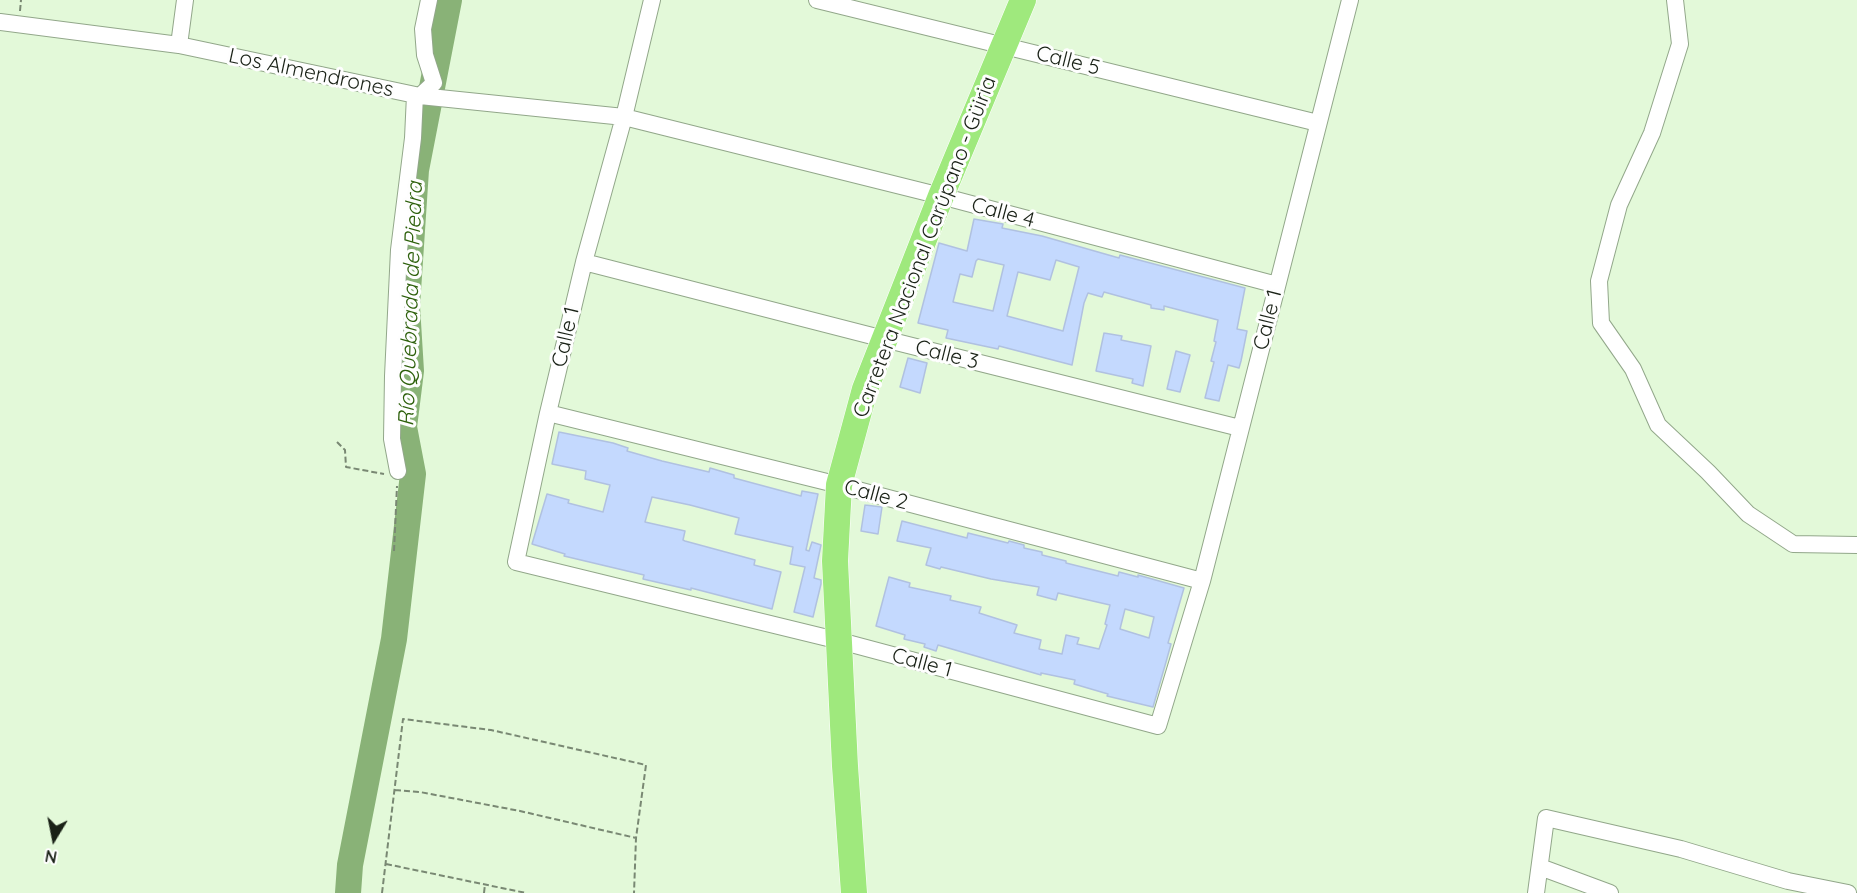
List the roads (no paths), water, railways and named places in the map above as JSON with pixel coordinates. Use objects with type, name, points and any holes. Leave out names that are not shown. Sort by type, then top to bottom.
[{"type":"highway","name":"Carretera Nacional Carúpano - Güiria","points":[[854,893],[835,561],[839,485],[865,388],[940,196],[1023,0]]},
{"type":"street","points":[[179,45],[185,0]]},
{"type":"street","points":[[398,471],[392,439],[399,250],[418,96],[434,83],[424,56],[423,29],[429,0]]},
{"type":"street","name":"Calle 1","points":[[652,0],[624,117],[584,262],[516,562],[840,641],[1158,726],[1202,580],[1350,0]]},
{"type":"street","name":"Calle 5","points":[[817,0],[1318,123]]},
{"type":"street","points":[[1675,0],[1680,44],[1652,133],[1619,205],[1599,281],[1601,323],[1633,369],[1658,426],[1708,472],[1748,514],[1793,544],[1857,545]]},
{"type":"street","name":"Los Almendrones","points":[[0,22],[179,45],[418,96],[624,117]]},
{"type":"street","name":"Calle 4","points":[[624,117],[940,196],[1277,285]]},
{"type":"street","name":"Calle 3","points":[[584,262],[1240,428]]},
{"type":"street","name":"Calle 2","points":[[548,413],[839,485],[1202,580]]},
{"type":"street","points":[[1536,893],[1546,818],[1681,849],[1788,881],[1848,893]]},
{"type":"street","points":[[1540,867],[1610,893]]},
{"type":"waterway","name":"Río Quebrada de Piedra","points":[[348,893],[350,865],[394,639],[413,474],[404,427],[411,371],[407,306],[416,170],[449,0]]}]
